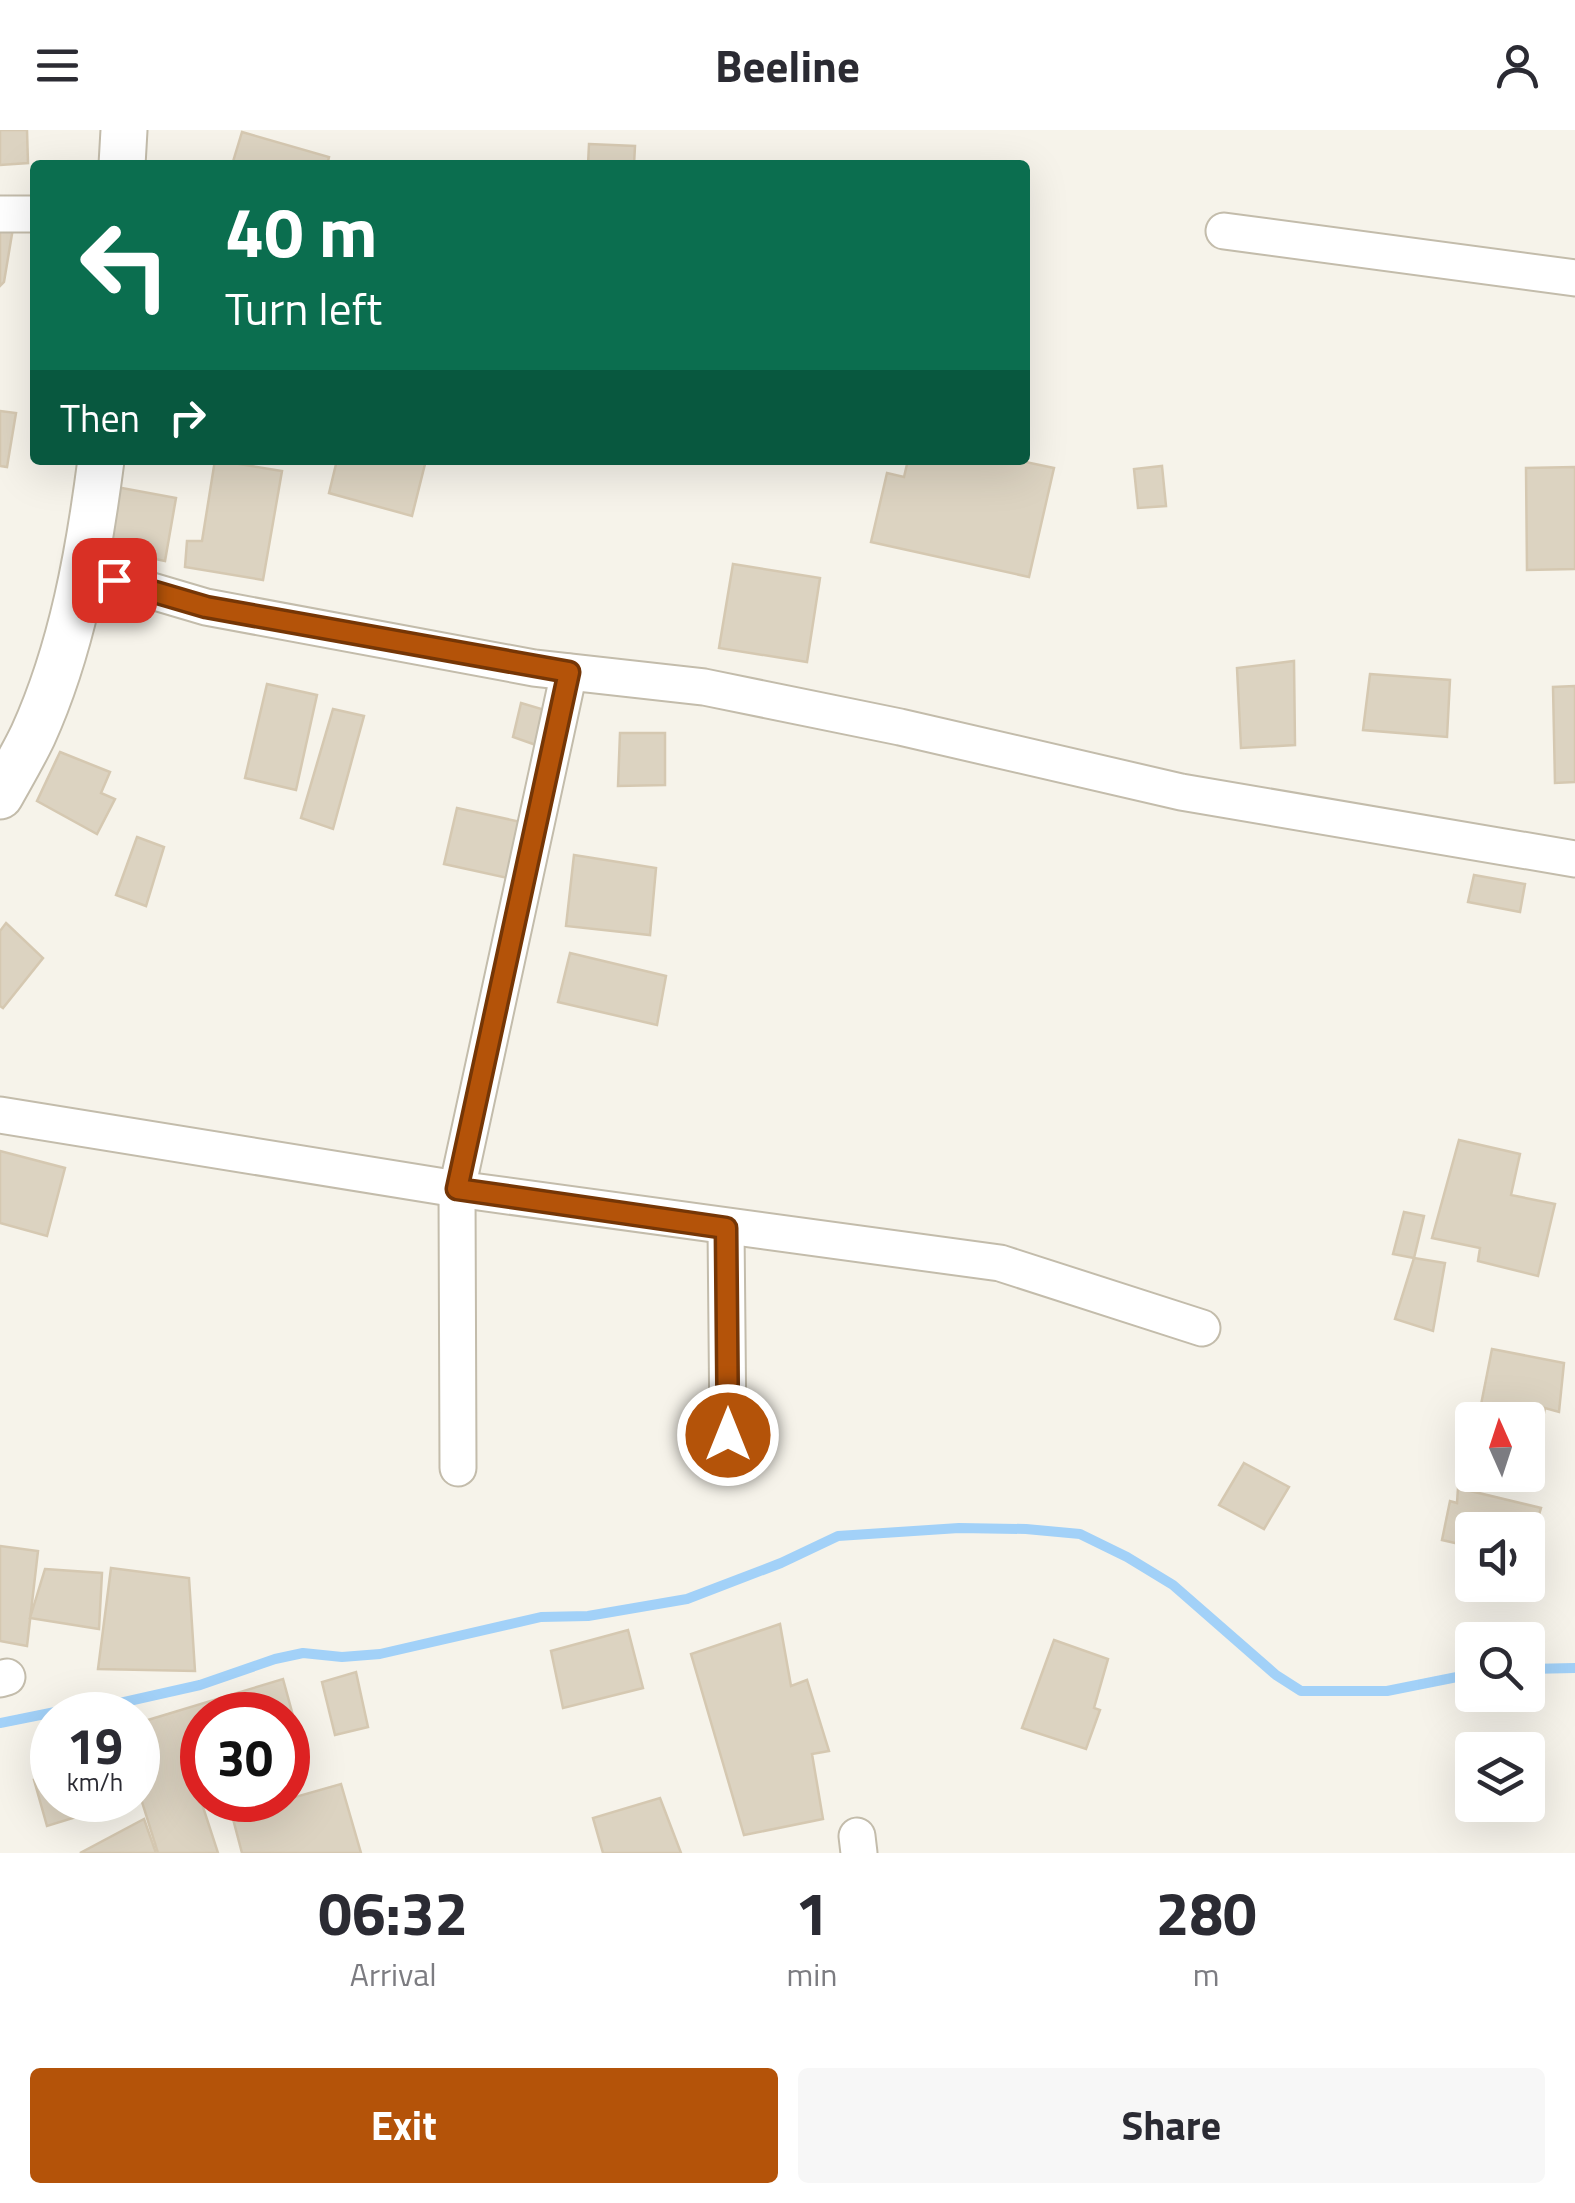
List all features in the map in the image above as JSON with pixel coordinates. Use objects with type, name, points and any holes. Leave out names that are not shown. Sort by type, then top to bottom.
[{"type":"street","points":[[122,160],[124,130]]},
{"type":"street","points":[[0,214],[30,214]]},
{"type":"street","points":[[1224,231],[1575,278]]},
{"type":"street","points":[[0,796],[33,735],[61,656],[84,571],[101,465]]},
{"type":"street","points":[[84,571],[206,607],[569,672],[704,687],[900,727],[1181,792],[1575,859]]},
{"type":"street","points":[[458,1468],[457,1189],[569,672]]},
{"type":"street","points":[[0,1115],[457,1189],[1000,1263],[1202,1328]]},
{"type":"street","points":[[726,1228],[728,1435]]},
{"type":"building","points":[[0,130],[27,130],[28,163],[0,165]]},
{"type":"building","points":[[242,132],[329,157],[328,160],[234,160]]},
{"type":"building","points":[[589,144],[635,146],[634,160],[588,160]]},
{"type":"building","points":[[13,228],[4,282],[0,286],[0,229]]},
{"type":"building","points":[[0,411],[16,413],[7,467],[0,466]]},
{"type":"building","points":[[1030,463],[1054,468],[1029,577],[871,542],[887,473],[904,477],[907,465]]},
{"type":"building","points":[[214,465],[282,471],[263,580],[185,567],[187,541],[202,541]]},
{"type":"building","points":[[336,465],[425,465],[412,516],[329,493]]},
{"type":"building","points":[[1162,466],[1166,506],[1138,508],[1134,469]]},
{"type":"building","points":[[1575,467],[1575,569],[1527,570],[1526,468]]},
{"type":"building","points":[[111,486],[176,498],[165,561],[98,547]]},
{"type":"building","points":[[733,564],[820,578],[807,662],[719,648]]},
{"type":"building","points":[[1294,661],[1295,745],[1241,748],[1237,668]]},
{"type":"building","points":[[1370,674],[1450,680],[1447,737],[1363,730]]},
{"type":"building","points":[[267,684],[317,695],[296,790],[245,778]]},
{"type":"building","points":[[1575,686],[1575,782],[1555,783],[1553,687]]},
{"type":"building","points":[[521,703],[545,710],[536,745],[513,737]]},
{"type":"building","points":[[333,709],[364,716],[333,829],[301,818]]},
{"type":"building","points":[[620,733],[665,733],[665,785],[618,786]]},
{"type":"building","points":[[60,752],[110,772],[101,793],[115,799],[97,834],[37,801]]},
{"type":"building","points":[[457,808],[530,824],[517,880],[444,864]]},
{"type":"building","points":[[137,837],[164,847],[146,906],[116,895]]},
{"type":"building","points":[[574,855],[656,868],[650,935],[566,926]]},
{"type":"building","points":[[1474,875],[1525,884],[1520,912],[1468,902]]},
{"type":"building","points":[[6,923],[43,958],[3,1008],[0,931]]},
{"type":"building","points":[[570,953],[666,976],[657,1025],[558,1002]]},
{"type":"building","points":[[1459,1140],[1520,1154],[1511,1195],[1555,1204],[1538,1276],[1478,1261],[1480,1248],[1432,1238]]},
{"type":"building","points":[[0,1151],[65,1168],[47,1236],[0,1223]]},
{"type":"building","points":[[1404,1212],[1424,1216],[1414,1258],[1393,1254]]},
{"type":"building","points":[[1414,1258],[1445,1263],[1433,1331],[1395,1319]]},
{"type":"building","points":[[1492,1349],[1564,1363],[1559,1412],[1545,1408],[1545,1402],[1482,1402]]},
{"type":"building","points":[[1244,1463],[1289,1487],[1264,1529],[1219,1505]]},
{"type":"building","points":[[1458,1492],[1475,1492],[1541,1508],[1540,1512],[1455,1512],[1455,1543],[1442,1540],[1450,1501],[1457,1503]]},
{"type":"building","points":[[0,1546],[38,1551],[27,1646],[0,1641]]},
{"type":"building","points":[[111,1568],[189,1578],[195,1671],[98,1669]]},
{"type":"building","points":[[45,1569],[102,1573],[99,1629],[30,1618]]},
{"type":"building","points":[[780,1624],[791,1686],[807,1680],[829,1751],[812,1754],[823,1819],[744,1835],[691,1654]]},
{"type":"building","points":[[628,1630],[643,1688],[563,1708],[551,1651]]},
{"type":"building","points":[[1054,1640],[1108,1659],[1094,1708],[1100,1710],[1086,1749],[1022,1728]]},
{"type":"building","points":[[356,1672],[368,1727],[335,1735],[322,1682]]},
{"type":"building","points":[[283,1679],[287,1692],[240,1692]]},
{"type":"building","points":[[180,1710],[180,1822],[208,1822],[218,1853],[158,1853],[148,1822],[160,1822],[160,1716]]},
{"type":"building","points":[[341,1784],[361,1853],[242,1853],[234,1822],[310,1822],[310,1793]]},
{"type":"building","points":[[660,1798],[681,1853],[603,1853],[593,1818]]},
{"type":"building","points":[[145,1822],[156,1853],[80,1853]]},
{"type":"waterway","points":[[0,1723],[111,1705],[200,1685],[303,1653],[342,1657],[380,1654],[541,1617],[588,1616],[687,1599],[838,1536],[959,1528],[1080,1534],[1173,1585],[1276,1675],[1301,1691],[1387,1691],[1455,1677]]},
{"type":"waterway","points":[[1545,1669],[1575,1668]]},
{"type":"route","points":[[114,580],[206,607],[569,672],[457,1189],[726,1228],[728,1435]]}]
